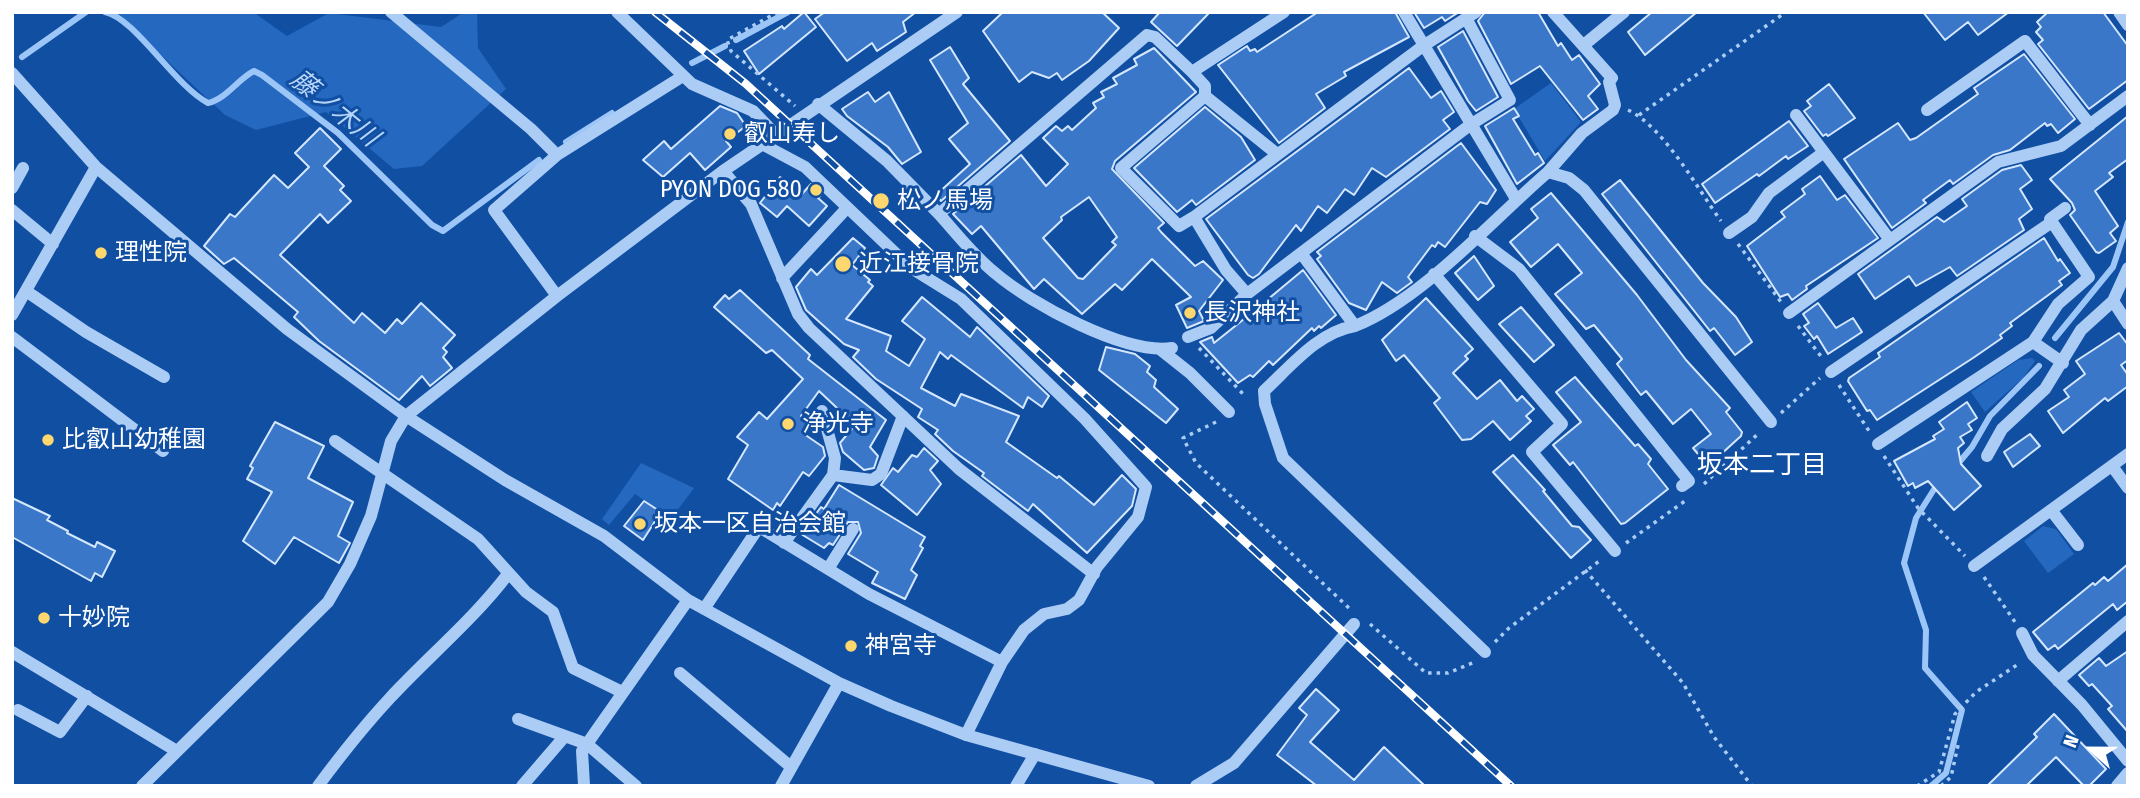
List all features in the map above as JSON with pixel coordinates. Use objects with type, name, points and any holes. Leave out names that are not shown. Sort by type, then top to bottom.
[{"type":"street","points":[[391,12],[531,129],[557,155]]},
{"type":"street","points":[[617,12],[692,84],[754,111],[775,134]]},
{"type":"street","points":[[142,786],[175,750],[328,602],[351,564],[371,516],[391,441],[406,416],[557,296],[723,171],[957,12]]},
{"type":"street","points":[[1192,72],[1284,12]]},
{"type":"street","points":[[1404,12],[1516,199]]},
{"type":"street","points":[[1485,652],[1283,457],[1264,391],[1318,342],[1341,328],[1380,317],[1434,274],[1548,172],[1582,133],[1613,110],[1615,104],[1609,82],[1612,78],[1553,12]]},
{"type":"street","points":[[1584,44],[1624,12]]},
{"type":"street","points":[[2119,12],[2128,25]]},
{"type":"street","points":[[939,214],[1147,35],[1155,37],[1192,72],[1208,92],[1121,168],[1179,226],[1423,46],[1471,15],[1510,100],[1470,125],[1247,294],[1211,328],[1188,337]]},
{"type":"street","points":[[1927,110],[2025,41],[2090,125]]},
{"type":"street","points":[[12,73],[96,167],[287,329],[406,416],[505,480],[604,536],[688,600],[839,683],[966,735],[1149,786]]},
{"type":"street","points":[[557,296],[494,210],[557,155],[683,76]]},
{"type":"street","points":[[1205,96],[1276,154]]},
{"type":"street","points":[[1789,313],[1998,162],[2062,146],[2128,96]]},
{"type":"street","points":[[818,104],[887,161],[995,274],[1033,299],[1103,336],[1167,349],[1229,412]]},
{"type":"street","points":[[1797,115],[1890,240]]},
{"type":"street","points":[[762,144],[804,167],[912,268],[961,299],[1085,419],[1146,487],[1138,517],[1094,574],[1079,600],[1067,608],[1044,614],[1034,620],[1002,662],[966,735]]},
{"type":"street","points":[[1729,233],[1752,217],[1769,192],[1824,152]]},
{"type":"street","points":[[12,316],[96,167]]},
{"type":"street","points":[[12,188],[23,168]]},
{"type":"street","points":[[723,171],[751,204],[798,314],[809,328],[959,470],[1094,574]]},
{"type":"street","points":[[1548,172],[1569,178],[1584,190],[1771,422]]},
{"type":"street","points":[[782,278],[847,208]]},
{"type":"street","points":[[1878,444],[2033,342],[2058,304],[2089,277],[2050,219],[2065,208]]},
{"type":"street","points":[[12,211],[53,244]]},
{"type":"street","points":[[1194,217],[1226,270],[1247,294]]},
{"type":"street","points":[[1831,372],[2052,222]]},
{"type":"street","points":[[1475,236],[1519,269],[1689,486]]},
{"type":"street","points":[[1301,253],[1355,326]]},
{"type":"street","points":[[1987,456],[2001,429],[2027,409],[2063,363],[2081,330],[2113,301],[2128,268]]},
{"type":"street","points":[[1434,274],[1562,424],[1532,452],[1615,551]]},
{"type":"street","points":[[26,291],[86,332],[164,377]]},
{"type":"street","points":[[2113,301],[2128,324]]},
{"type":"street","points":[[12,337],[163,451]]},
{"type":"street","points":[[2033,342],[2063,363]]},
{"type":"street","points":[[784,543],[833,475],[835,458],[822,411]]},
{"type":"street","points":[[833,475],[872,480],[881,474],[903,416]]},
{"type":"street","points":[[335,441],[478,539],[526,592],[553,612],[573,668],[622,692]]},
{"type":"street","points":[[1975,566],[2128,454]]},
{"type":"street","points":[[2112,466],[2128,488]]},
{"type":"street","points":[[2051,510],[2078,545]]},
{"type":"street","points":[[704,609],[759,527],[828,569],[1002,662]]},
{"type":"street","points":[[828,569],[853,529]]},
{"type":"street","points":[[318,786],[348,745],[390,697],[484,605],[508,574]]},
{"type":"street","points":[[584,785],[582,751],[688,600]]},
{"type":"street","points":[[2058,681],[2128,621]]},
{"type":"street","points":[[1196,786],[1234,763],[1354,624]]},
{"type":"street","points":[[2022,633],[2033,655],[2128,761]]},
{"type":"street","points":[[12,652],[175,750]]},
{"type":"street","points":[[680,673],[791,767]]},
{"type":"street","points":[[780,786],[839,683]]},
{"type":"street","points":[[18,710],[60,732],[87,696]]},
{"type":"street","points":[[518,719],[587,744],[636,786]]},
{"type":"street","points":[[523,786],[565,736]]},
{"type":"street","points":[[1016,786],[1035,754]]},
{"type":"street","points":[[2117,786],[2128,773]]},
{"type":"path","points":[[778,12],[727,40],[731,51],[804,114]]},
{"type":"path","points":[[1639,115],[1786,12]]},
{"type":"path","points":[[1188,337],[1246,397]]},
{"type":"path","points":[[1354,624],[1366,621],[1426,673],[1448,673],[1476,662],[1509,628],[1585,570],[1615,551],[1689,486],[1771,422],[1830,369],[1918,508],[1926,516]]},
{"type":"path","points":[[1264,397],[1246,397],[1222,419],[1186,434],[1183,438],[1185,445],[1196,463],[1331,588],[1358,618],[1354,624]]},
{"type":"path","points":[[1585,570],[1683,682],[1714,737],[1752,786]]},
{"type":"path","points":[[1917,786],[1939,772],[1955,714],[1976,692],[2033,655]]},
{"type":"path","points":[[1941,786],[1951,777],[1959,741]]},
{"type":"shaded area","points":[[105,12],[253,12],[287,36],[329,13],[441,27],[464,12],[477,12],[478,48],[506,89],[422,166],[394,169],[326,112],[256,130],[225,115],[118,15]]},
{"type":"shaded area","points":[[1551,83],[1581,122],[1545,161],[1514,109]]},
{"type":"shaded area","points":[[2032,358],[2035,361],[2023,378],[1985,412],[1971,392],[2018,360]]},
{"type":"shaded area","points":[[641,463],[694,488],[671,519],[635,494],[609,525],[602,519]]},
{"type":"shaded area","points":[[2043,526],[2056,529],[2074,554],[2048,573],[2024,541]]},
{"type":"building","points":[[804,12],[816,27],[759,74],[744,51],[782,26],[784,29]]},
{"type":"building","points":[[825,12],[916,12],[903,22],[906,32],[877,51],[872,43],[847,61],[815,19]]},
{"type":"building","points":[[1003,12],[1102,12],[1119,28],[1089,61],[1062,80],[1057,73],[1049,78],[1032,72],[1019,82],[983,31]]},
{"type":"building","points":[[1160,12],[1210,12],[1177,46],[1151,22]]},
{"type":"building","points":[[1318,12],[1395,12],[1409,37],[1344,72],[1346,76],[1316,94],[1325,108],[1279,143],[1218,65],[1247,46],[1250,51],[1255,49],[1257,52]]},
{"type":"building","points":[[1414,12],[1459,12],[1445,21],[1442,17],[1424,28]]},
{"type":"building","points":[[1485,12],[1538,12],[1558,46],[1561,43],[1572,60],[1579,55],[1600,84],[1588,96],[1598,109],[1583,120],[1540,66],[1511,84],[1478,21]]},
{"type":"building","points":[[1652,12],[1697,12],[1645,55],[1628,32]]},
{"type":"building","points":[[1923,12],[2009,12],[1978,35],[1968,22],[1945,40]]},
{"type":"building","points":[[2048,12],[2103,12],[2128,46],[2128,80],[2089,109],[2038,44],[2043,40],[2036,32],[2041,27],[2037,22]]},
{"type":"building","points":[[1463,31],[1498,97],[1476,111],[1438,47]]},
{"type":"building","points":[[950,47],[969,78],[963,84],[1010,141],[941,201],[936,195],[970,164],[949,139],[968,123],[930,60]]},
{"type":"building","points":[[1154,48],[1196,92],[1115,161],[1112,169],[1164,223],[1158,228],[1195,266],[1203,261],[1223,280],[1199,311],[1204,321],[1187,328],[1176,305],[1191,297],[1152,259],[1122,290],[1115,284],[1082,314],[1044,279],[1034,289],[981,226],[972,234],[953,214],[1021,155],[1046,186],[1068,164],[1043,138],[1056,126],[1062,131],[1068,126],[1072,130],[1096,108],[1093,103],[1104,97],[1101,92],[1117,84],[1113,78],[1137,65],[1134,59]],"holes":[[[1089,197],[1117,237],[1112,242],[1116,245],[1083,279],[1078,278],[1043,238],[1062,220],[1061,217]]]},
{"type":"building","points":[[2024,54],[2075,119],[2058,133],[2051,124],[2047,126],[2045,123],[2010,150],[1993,155],[1953,184],[1950,180],[1923,200],[1926,203],[1892,228],[1844,159],[1898,123],[1910,140],[1916,138],[1978,94],[1974,88]]},
{"type":"building","points":[[1409,68],[1431,98],[1441,91],[1454,112],[1443,120],[1450,129],[1386,177],[1372,168],[1354,195],[1345,189],[1327,213],[1318,206],[1301,231],[1296,225],[1259,274],[1253,278],[1248,275],[1206,219]]},
{"type":"building","points":[[1829,84],[1855,118],[1828,136],[1823,136],[1804,111],[1811,106],[1807,101]]},
{"type":"building","points":[[868,92],[875,102],[889,92],[921,152],[902,164],[888,147],[847,116],[842,109]]},
{"type":"building","points":[[720,106],[737,113],[746,126],[726,141],[731,147],[705,170],[690,153],[663,177],[643,160],[664,141],[671,149]]},
{"type":"building","points":[[1205,107],[1241,137],[1255,160],[1196,205],[1192,200],[1177,212],[1134,168]]},
{"type":"building","points":[[1514,108],[1519,116],[1513,119],[1535,155],[1538,153],[1544,163],[1517,184],[1485,126]]},
{"type":"building","points":[[2128,116],[2128,159],[2109,173],[2113,177],[2095,191],[2118,226],[2110,233],[2116,241],[2099,253],[2070,215],[2075,210],[2072,203],[2050,179]]},
{"type":"building","points":[[1789,121],[1808,146],[1788,159],[1786,156],[1715,203],[1702,184]]},
{"type":"building","points":[[320,128],[341,149],[324,166],[344,186],[340,190],[351,201],[328,223],[320,214],[280,255],[354,323],[362,313],[385,333],[397,319],[402,324],[421,303],[455,335],[443,348],[447,352],[443,357],[452,368],[430,386],[422,376],[399,400],[319,341],[294,317],[298,312],[234,258],[224,264],[204,246],[230,214],[235,217],[274,175],[288,188],[309,167],[295,153]]},
{"type":"building","points":[[1461,143],[1496,190],[1487,204],[1480,202],[1445,247],[1438,242],[1435,247],[1432,245],[1408,277],[1412,282],[1397,293],[1382,282],[1366,310],[1349,303],[1317,259],[1321,256],[1317,252]]},
{"type":"building","points":[[2021,165],[2032,180],[2020,189],[2032,209],[2019,219],[2024,230],[1957,276],[1950,267],[1916,286],[1909,276],[1875,299],[1858,274],[1937,217],[1944,222],[1967,206],[1962,199],[2002,170]]},
{"type":"building","points":[[1820,176],[1837,200],[1845,195],[1878,238],[1806,286],[1807,289],[1792,300],[1788,294],[1780,297],[1747,246],[1785,217],[1781,212],[1805,194],[1802,189]]},
{"type":"building","points":[[780,177],[801,195],[811,184],[821,195],[818,198],[827,206],[809,226],[787,206],[777,217],[760,203]]},
{"type":"building","points":[[1620,180],[1703,283],[1736,317],[1752,342],[1735,355],[1714,328],[1710,331],[1602,194]]},
{"type":"building","points":[[1551,193],[1637,295],[1686,360],[1730,408],[1726,412],[1742,432],[1741,436],[1708,466],[1693,448],[1711,434],[1691,409],[1673,424],[1646,391],[1641,395],[1617,364],[1622,359],[1594,325],[1586,329],[1555,294],[1582,273],[1558,244],[1531,267],[1510,242],[1538,218],[1531,209]]},
{"type":"building","points":[[853,238],[865,248],[852,265],[870,280],[868,282],[873,286],[846,319],[891,336],[886,351],[909,366],[925,339],[902,321],[922,297],[970,337],[977,327],[1049,396],[1042,407],[1028,397],[1023,408],[951,355],[948,359],[940,352],[921,388],[955,406],[961,394],[1019,416],[1006,442],[1057,478],[1059,476],[1094,505],[1122,475],[1136,489],[1132,506],[1087,553],[1033,504],[1028,511],[982,476],[984,473],[953,451],[935,434],[938,430],[918,417],[922,409],[876,379],[853,357],[859,350],[844,344],[806,310],[796,287],[811,269],[817,275]]},
{"type":"building","points":[[2044,238],[2058,261],[2060,259],[2070,273],[2059,281],[2062,285],[2010,323],[2012,326],[2000,335],[2002,338],[1973,358],[1877,420],[1870,410],[1867,411],[1848,381],[1849,378],[1880,357],[1878,353]]},
{"type":"building","points":[[1474,256],[1494,286],[1478,300],[1455,273]]},
{"type":"building","points":[[1303,270],[1336,315],[1321,328],[1319,326],[1314,331],[1312,328],[1273,365],[1269,361],[1253,377],[1250,375],[1238,383],[1200,342],[1212,337],[1214,343],[1264,303],[1275,311],[1267,300]]},
{"type":"building","points":[[740,290],[810,355],[808,359],[886,420],[870,447],[878,456],[874,468],[864,470],[843,452],[840,443],[855,425],[819,391],[801,416],[810,422],[804,434],[823,447],[825,456],[809,476],[803,472],[780,506],[777,503],[773,510],[728,479],[748,445],[737,437],[759,412],[767,419],[803,379],[772,350],[766,353],[714,307],[725,295],[729,299]]},
{"type":"building","points":[[1426,298],[1473,349],[1465,356],[1468,359],[1453,373],[1477,399],[1500,380],[1517,401],[1522,396],[1534,409],[1526,416],[1531,421],[1510,440],[1493,421],[1471,439],[1462,440],[1434,403],[1440,398],[1404,355],[1396,361],[1382,340]]},
{"type":"building","points":[[1818,303],[1836,328],[1853,318],[1862,332],[1828,354],[1817,336],[1814,339],[1804,326],[1809,323],[1803,314]]},
{"type":"building","points":[[1521,307],[1554,345],[1534,362],[1499,324]]},
{"type":"building","points":[[2119,333],[2128,345],[2128,360],[2121,365],[2128,375],[2128,386],[2108,401],[2105,398],[2063,433],[2048,411],[2069,397],[2064,390],[2085,374],[2076,361]]},
{"type":"building","points":[[1106,347],[1135,354],[1150,366],[1147,372],[1156,380],[1154,387],[1178,409],[1166,423],[1099,370]]},
{"type":"building","points":[[1575,377],[1635,446],[1638,444],[1651,459],[1648,464],[1668,489],[1625,523],[1621,524],[1573,462],[1570,465],[1553,445],[1581,422],[1556,392]]},
{"type":"building","points":[[1967,402],[1977,418],[1968,424],[1972,430],[1960,437],[1964,443],[1958,448],[1961,464],[1981,486],[1954,510],[1928,481],[1915,488],[1913,483],[1908,486],[1894,461],[1935,439],[1933,436],[1944,429],[1939,422]]},
{"type":"building","points":[[275,422],[324,446],[308,478],[353,502],[338,536],[350,543],[339,563],[294,537],[275,564],[243,541],[272,492],[247,479],[253,468],[250,466]]},
{"type":"building","points":[[2030,434],[2040,446],[2013,467],[2004,452]]},
{"type":"building","points":[[924,448],[938,461],[930,470],[941,484],[917,515],[881,485],[893,468],[898,472],[912,455],[917,457]]},
{"type":"building","points":[[1513,455],[1545,490],[1543,491],[1572,526],[1579,527],[1591,540],[1571,558],[1493,472]]},
{"type":"building","points":[[839,485],[925,537],[920,546],[923,548],[911,570],[917,575],[905,599],[872,583],[878,572],[848,554],[861,533],[858,522],[848,522],[833,545],[829,543],[824,548],[801,534],[821,507],[824,509]]},
{"type":"building","points":[[12,498],[50,516],[47,520],[68,531],[67,533],[95,547],[97,542],[115,551],[102,577],[95,573],[91,581],[12,537]]},
{"type":"building","points":[[644,501],[661,512],[643,540],[624,526]]},
{"type":"building","points":[[2128,564],[2128,601],[2117,610],[2113,604],[2058,649],[2055,645],[2048,650],[2033,632],[2093,583],[2095,585],[2104,577],[2108,581]]},
{"type":"building","points":[[2128,651],[2128,732],[2108,709],[2112,706],[2092,684],[2089,686],[2079,675],[2099,658],[2106,666]]},
{"type":"building","points":[[1316,689],[1339,710],[1310,742],[1354,780],[1384,747],[1425,786],[1317,786],[1277,755],[1307,715],[1299,708]]},
{"type":"building","points":[[2054,714],[2106,769],[2089,786],[2084,786],[2056,757],[2026,786],[1987,786],[2037,737],[2034,734]]},
{"type":"waterway","name":"藤ノ木川","points":[[22,57],[86,12]]},
{"type":"waterway","name":"藤ノ木川","points":[[105,12],[129,26],[182,82],[208,103],[221,97],[254,71],[262,75],[338,133],[432,225],[443,231],[539,160]]},
{"type":"waterway","name":"藤ノ木川","points":[[736,40],[788,12]]},
{"type":"waterway","name":"藤ノ木川","points":[[692,63],[725,46]]},
{"type":"waterway","name":"藤ノ木川","points":[[566,142],[612,113]]},
{"type":"waterway","points":[[2055,338],[2113,267],[2128,222]]},
{"type":"waterway","points":[[1956,466],[1972,447],[1990,416],[2039,366]]},
{"type":"waterway","points":[[1931,786],[1946,773],[1962,710],[1925,668],[1926,630],[1904,563],[1916,518],[1938,483]]},
{"type":"railway","points":[[655,12],[746,84],[1511,786]]},
{"type":"place","name":"叡山寿し","points":[[730,134]]},
{"type":"place","name":"PYON DOG 580","points":[[816,190]]},
{"type":"place","name":"松ノ馬場","points":[[881,201]]},
{"type":"place","name":"理性院","points":[[101,253]]},
{"type":"place","name":"近江接骨院","points":[[843,264]]},
{"type":"place","name":"長沢神社","points":[[1190,313]]},
{"type":"place","name":"浄光寺","points":[[788,424]]},
{"type":"place","name":"比叡山幼稚園","points":[[48,440]]},
{"type":"place","name":"坂本一区自治会館","points":[[640,524]]},
{"type":"place","name":"十妙院","points":[[44,618]]},
{"type":"place","name":"神宮寺","points":[[851,646]]},
{"type":"district","name":"坂本二丁目","points":[[1762,466]]}]
